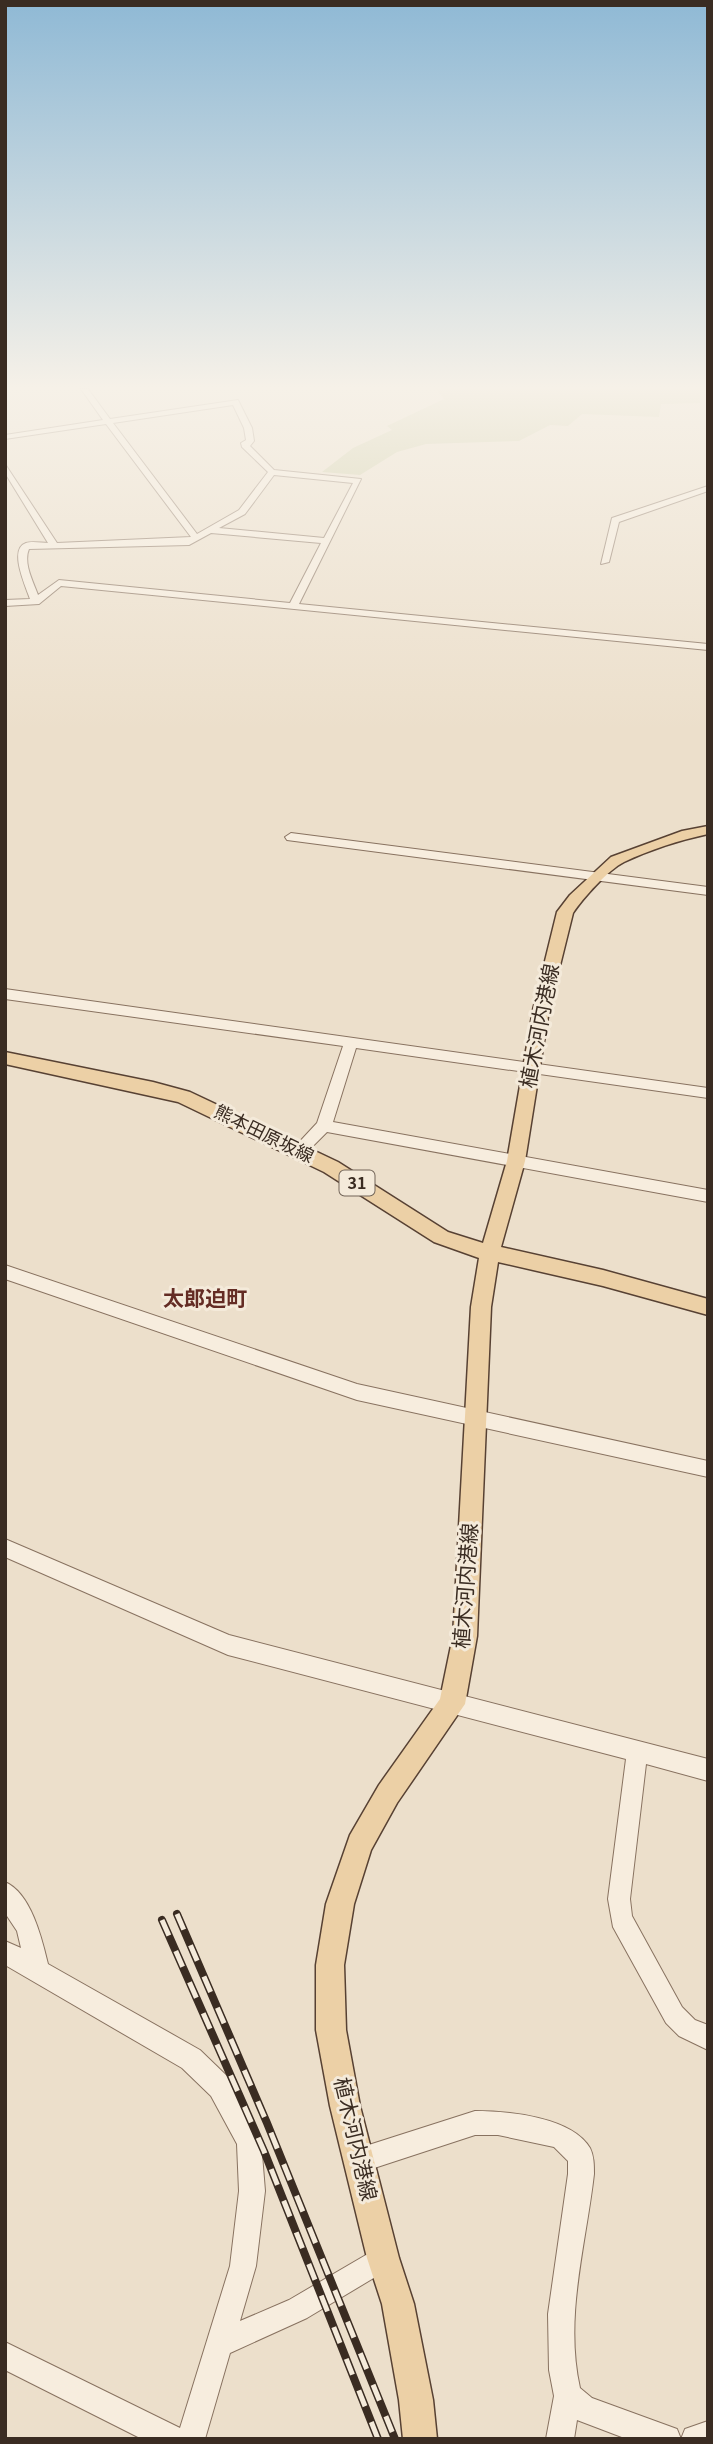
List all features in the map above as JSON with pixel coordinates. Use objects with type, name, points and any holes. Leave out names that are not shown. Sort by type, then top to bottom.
[{"type":"main road","name":"植木河内港線","points":[[420,2439],[398,2305],[383,2258],[345,2106],[331,2030],[330,1965],[340,1904],[359,1844],[388,1794],[452,1704],[465,1636],[481,1307],[490,1252],[516,1161],[559,929],[570,905],[616,860],[687,834],[708,830]]},
{"type":"main road","name":"熊本田原坂線","points":[[5,1058],[153,1087],[184,1097],[331,1167],[441,1237],[462,1246],[616,1281],[708,1307]]},
{"type":"street","points":[[28,503],[54,545]]},
{"type":"street","points":[[170,503],[193,534]]},
{"type":"street","points":[[36,602],[22,552],[26,547],[189,542],[193,534],[242,512],[249,503]]},
{"type":"street","points":[[293,607],[346,503]]},
{"type":"street","points":[[604,562],[615,520],[664,503]]},
{"type":"street","points":[[207,530],[326,541]]},
{"type":"street","points":[[5,603],[36,602],[59,583],[708,647]]},
{"type":"street","points":[[291,837],[708,891]]},
{"type":"street","points":[[5,994],[87,1008],[532,1066],[708,1093]]},
{"type":"street","points":[[298,1152],[324,1126],[351,1042]]},
{"type":"street","points":[[324,1126],[708,1196]]},
{"type":"street","points":[[5,1272],[357,1392],[708,1469]]},
{"type":"street","points":[[5,1548],[228,1646],[708,1770]]},
{"type":"street","points":[[637,1752],[619,1899],[621,1919],[674,2015],[687,2028],[708,2038]]},
{"type":"street","points":[[5,1893],[27,1926],[39,1973]]},
{"type":"street","points":[[5,1952],[191,2059],[220,2087],[248,2142],[252,2191],[243,2266],[191,2439]]},
{"type":"street","points":[[359,2160],[475,2123],[498,2123],[559,2136],[573,2146],[581,2157],[560,2328],[568,2396],[560,2439]]},
{"type":"street","points":[[220,2344],[298,2309],[383,2258]]},
{"type":"street","points":[[5,2355],[172,2439]]},
{"type":"street","points":[[568,2396],[583,2409],[667,2439]]},
{"type":"street","points":[[695,2439],[708,2435]]},
{"type":"railway","points":[[177,1914],[267,2123],[395,2439]]},
{"type":"railway","points":[[162,1920],[264,2151],[378,2439]]},
{"type":"district","name":"太郎迫町","points":[[205,1299]]}]
